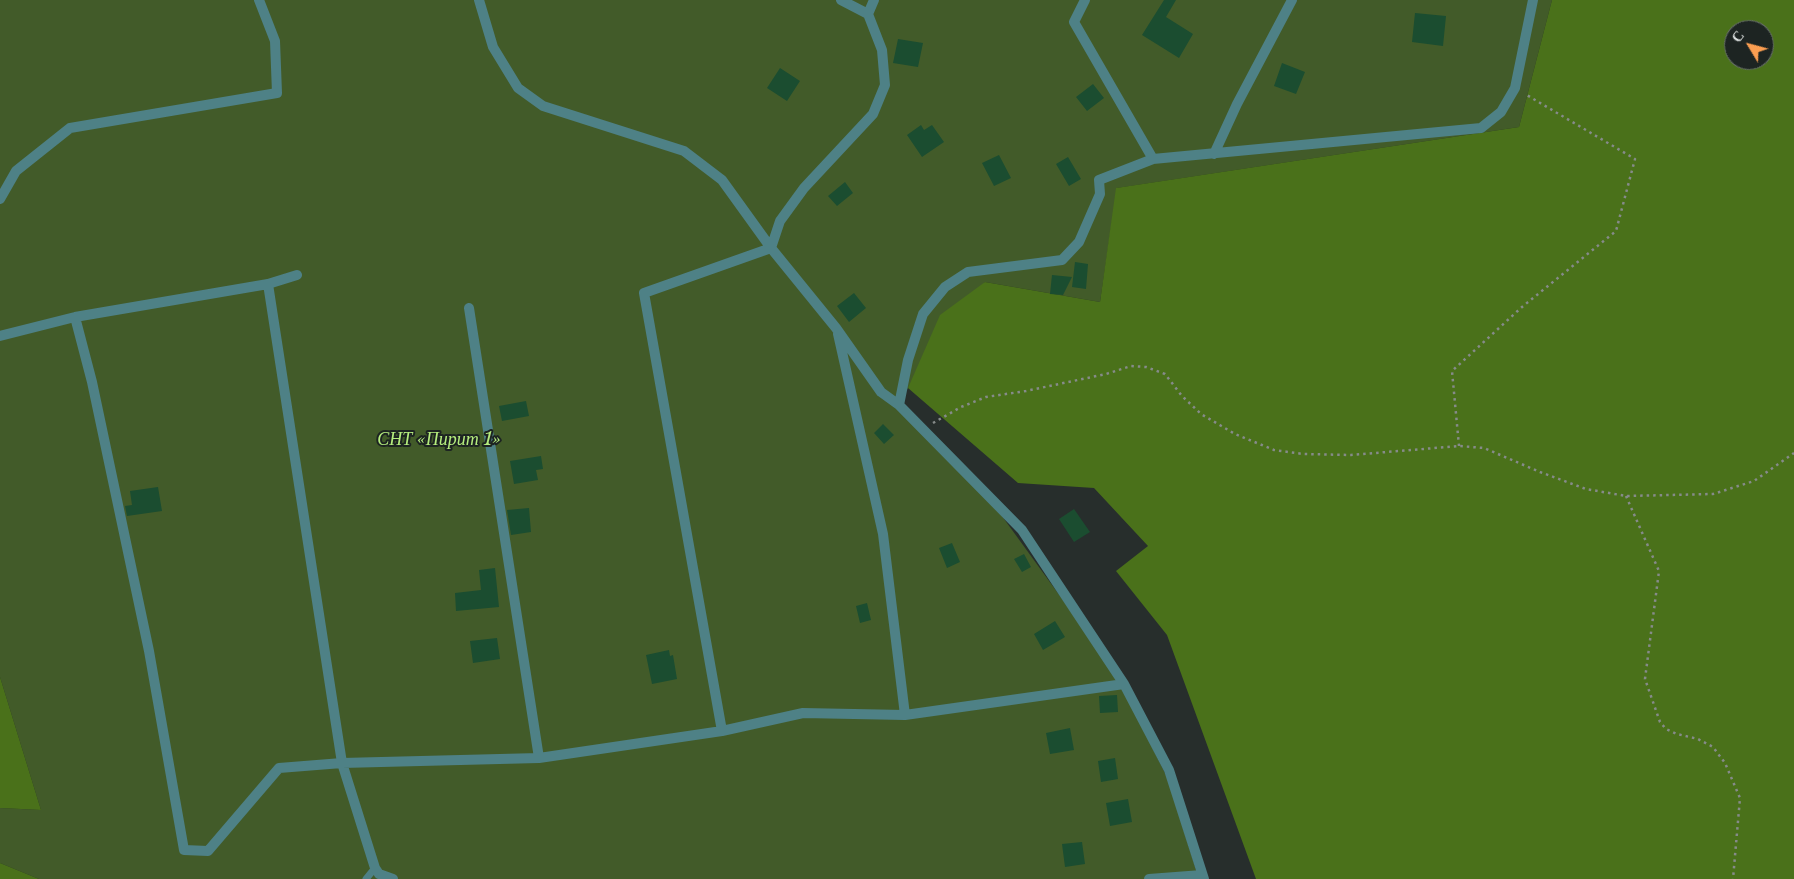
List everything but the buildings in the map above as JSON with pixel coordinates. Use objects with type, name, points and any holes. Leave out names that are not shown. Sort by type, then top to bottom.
[{"type":"street","points":[[0,199],[16,171],[70,128],[277,94],[275,41],[259,0]]},
{"type":"street","points":[[479,0],[493,46],[518,88],[543,106],[684,151],[722,180],[771,248],[836,328],[881,392],[899,405],[1022,530],[1124,684],[1169,770],[1203,877],[1149,879]]},
{"type":"street","points":[[771,248],[780,221],[804,188],[873,114],[885,85],[882,50],[868,14],[841,0]]},
{"type":"street","points":[[868,14],[874,0]]},
{"type":"street","points":[[1085,0],[1074,22],[1153,159]]},
{"type":"street","points":[[1214,154],[1237,104],[1292,0]]},
{"type":"street","points":[[899,405],[908,360],[924,314],[945,287],[968,272],[1062,260],[1079,242],[1100,194],[1099,180],[1153,159],[1481,128],[1501,112],[1515,88],[1533,0]]},
{"type":"street","points":[[722,731],[644,293],[771,248]]},
{"type":"street","points":[[0,336],[75,317],[268,284],[297,275]]},
{"type":"street","points":[[268,284],[342,763],[375,868],[378,874],[393,879]]},
{"type":"street","points":[[469,308],[539,758]]},
{"type":"street","points":[[75,317],[92,382],[149,651],[184,850],[208,851],[279,768],[342,763],[539,758],[722,731],[803,713],[905,714],[1124,684]]},
{"type":"street","points":[[836,328],[883,534],[905,714]]},
{"type":"lane","points":[[366,879],[375,868]]},
{"type":"path","points":[[1459,446],[1452,370],[1522,307],[1616,231],[1635,159],[1515,88]]},
{"type":"path","points":[[924,431],[936,420],[986,397],[1026,391],[1106,374],[1131,366],[1146,367],[1165,374],[1182,396],[1201,414],[1235,434],[1274,450],[1303,454],[1351,456],[1459,446],[1484,448],[1586,489],[1626,496],[1713,494],[1754,480],[1794,453]]},
{"type":"path","points":[[1626,496],[1659,571],[1645,679],[1660,722],[1666,729],[1698,739],[1713,747],[1725,763],[1740,798],[1733,879]]},
{"type":"green space","name":"СНТ «Пирит 1»","points":[[0,0],[1552,0],[1519,127],[1117,188],[1100,302],[985,282],[897,406],[999,512],[1113,669],[1167,777],[1199,879],[39,879],[0,863],[0,808],[41,810],[0,677]]},
{"type":"green space","points":[[1552,0],[1794,0],[1794,879],[1256,879],[1167,635],[1116,571],[1148,546],[1094,488],[1018,483],[908,388],[940,315],[985,282],[1100,302],[1116,188],[1519,127]]},
{"type":"green space","points":[[0,677],[41,810],[0,808]]},
{"type":"green space","points":[[0,863],[39,879],[0,879]]}]
